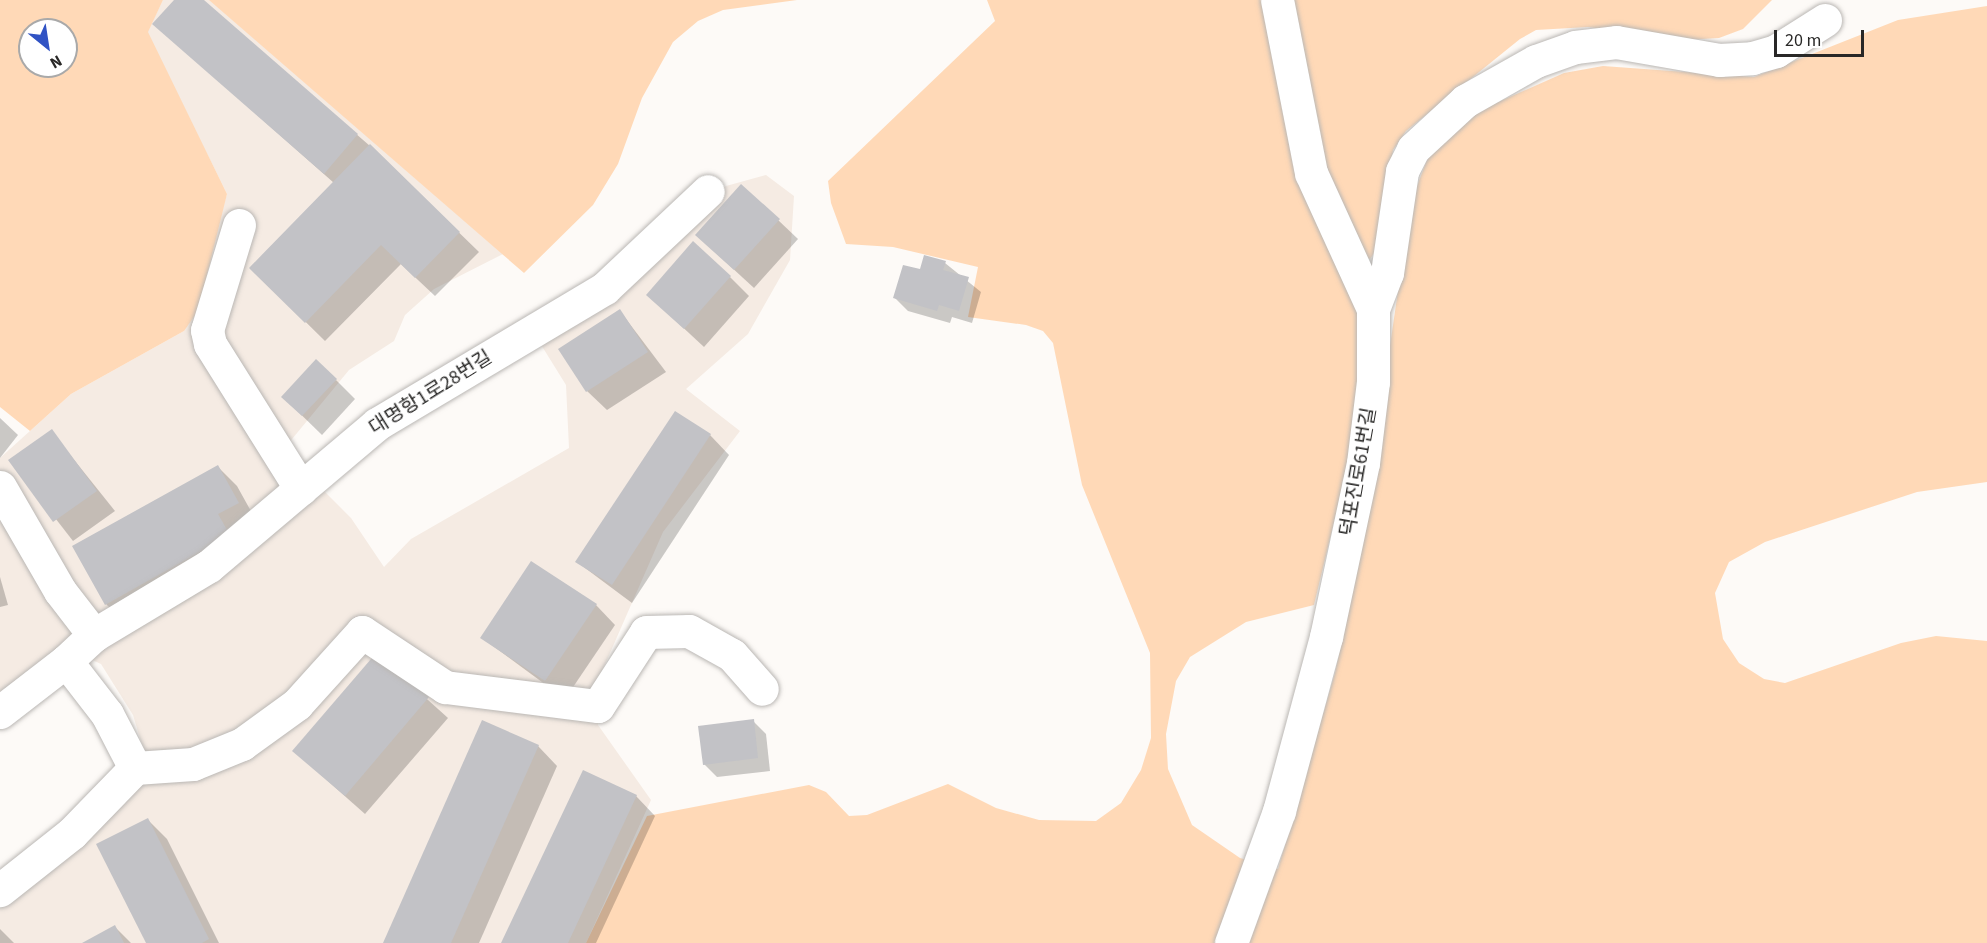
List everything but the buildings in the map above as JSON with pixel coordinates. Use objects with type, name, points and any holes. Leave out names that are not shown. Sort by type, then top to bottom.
[{"type":"street","name":"덕포진로61번길","points":[[1231,943],[1279,811],[1333,605],[1370,419],[1373,309],[1311,173],[1277,0]]},
{"type":"street","points":[[1373,309],[1387,273],[1402,171],[1413,149],[1464,101],[1536,61],[1575,47],[1616,42],[1719,60],[1752,58],[1776,51],[1825,20]]},
{"type":"street","name":"대명항1로28번길","points":[[0,712],[66,661],[94,635],[209,566],[376,424],[605,288],[708,191]]},
{"type":"street","points":[[239,225],[207,330],[210,344],[301,489]]},
{"type":"street","points":[[0,487],[60,591],[94,635]]},
{"type":"street","points":[[0,890],[72,833],[135,768],[193,764],[243,744],[297,704],[362,632],[445,687],[598,706],[646,633],[689,631],[732,655],[762,689]]},
{"type":"street","points":[[66,661],[106,714],[135,768]]},
{"type":"shaded area","points":[[0,0],[163,0],[148,32],[227,194],[198,311],[184,331],[71,394],[30,431],[0,407]]},
{"type":"shaded area","points":[[163,0],[210,0],[503,254],[434,289],[405,315],[394,341],[349,370],[283,450],[351,518],[384,567],[411,539],[569,448],[566,385],[535,335],[708,191],[766,175],[794,196],[790,260],[748,334],[686,389],[740,431],[663,532],[599,678],[598,725],[651,800],[586,943],[0,943],[0,908],[17,899],[137,785],[142,745],[133,715],[101,664],[86,657],[0,717],[0,458],[71,394],[184,331],[227,194],[147,32]]},
{"type":"shaded area","points":[[209,0],[797,0],[723,10],[698,21],[673,42],[642,98],[618,164],[593,205],[524,273]]},
{"type":"shaded area","points":[[987,0],[1267,0],[1358,308],[1361,349],[1352,447],[1314,605],[1246,622],[1190,657],[1176,681],[1166,734],[1168,769],[1192,825],[1240,858],[1278,869],[1335,673],[1359,558],[1411,202],[1430,152],[1471,114],[1564,73],[1603,66],[1754,77],[1898,20],[1987,6],[1987,482],[1917,492],[1765,542],[1729,562],[1715,593],[1723,639],[1739,663],[1764,679],[1785,683],[1901,643],[1936,636],[1987,641],[1987,943],[586,943],[647,816],[809,785],[826,792],[849,816],[867,815],[948,784],[996,808],[1039,820],[1096,821],[1121,803],[1141,770],[1151,738],[1150,653],[1082,485],[1053,343],[1043,331],[1026,325],[968,317],[978,267],[893,247],[846,244],[831,203],[828,181],[995,21]]},
{"type":"shaded area","points":[[1287,0],[1772,0],[1743,29],[1719,38],[1685,40],[1588,27],[1536,30],[1520,39],[1406,131],[1393,150],[1377,249],[1370,259],[1361,256],[1330,202]]}]
